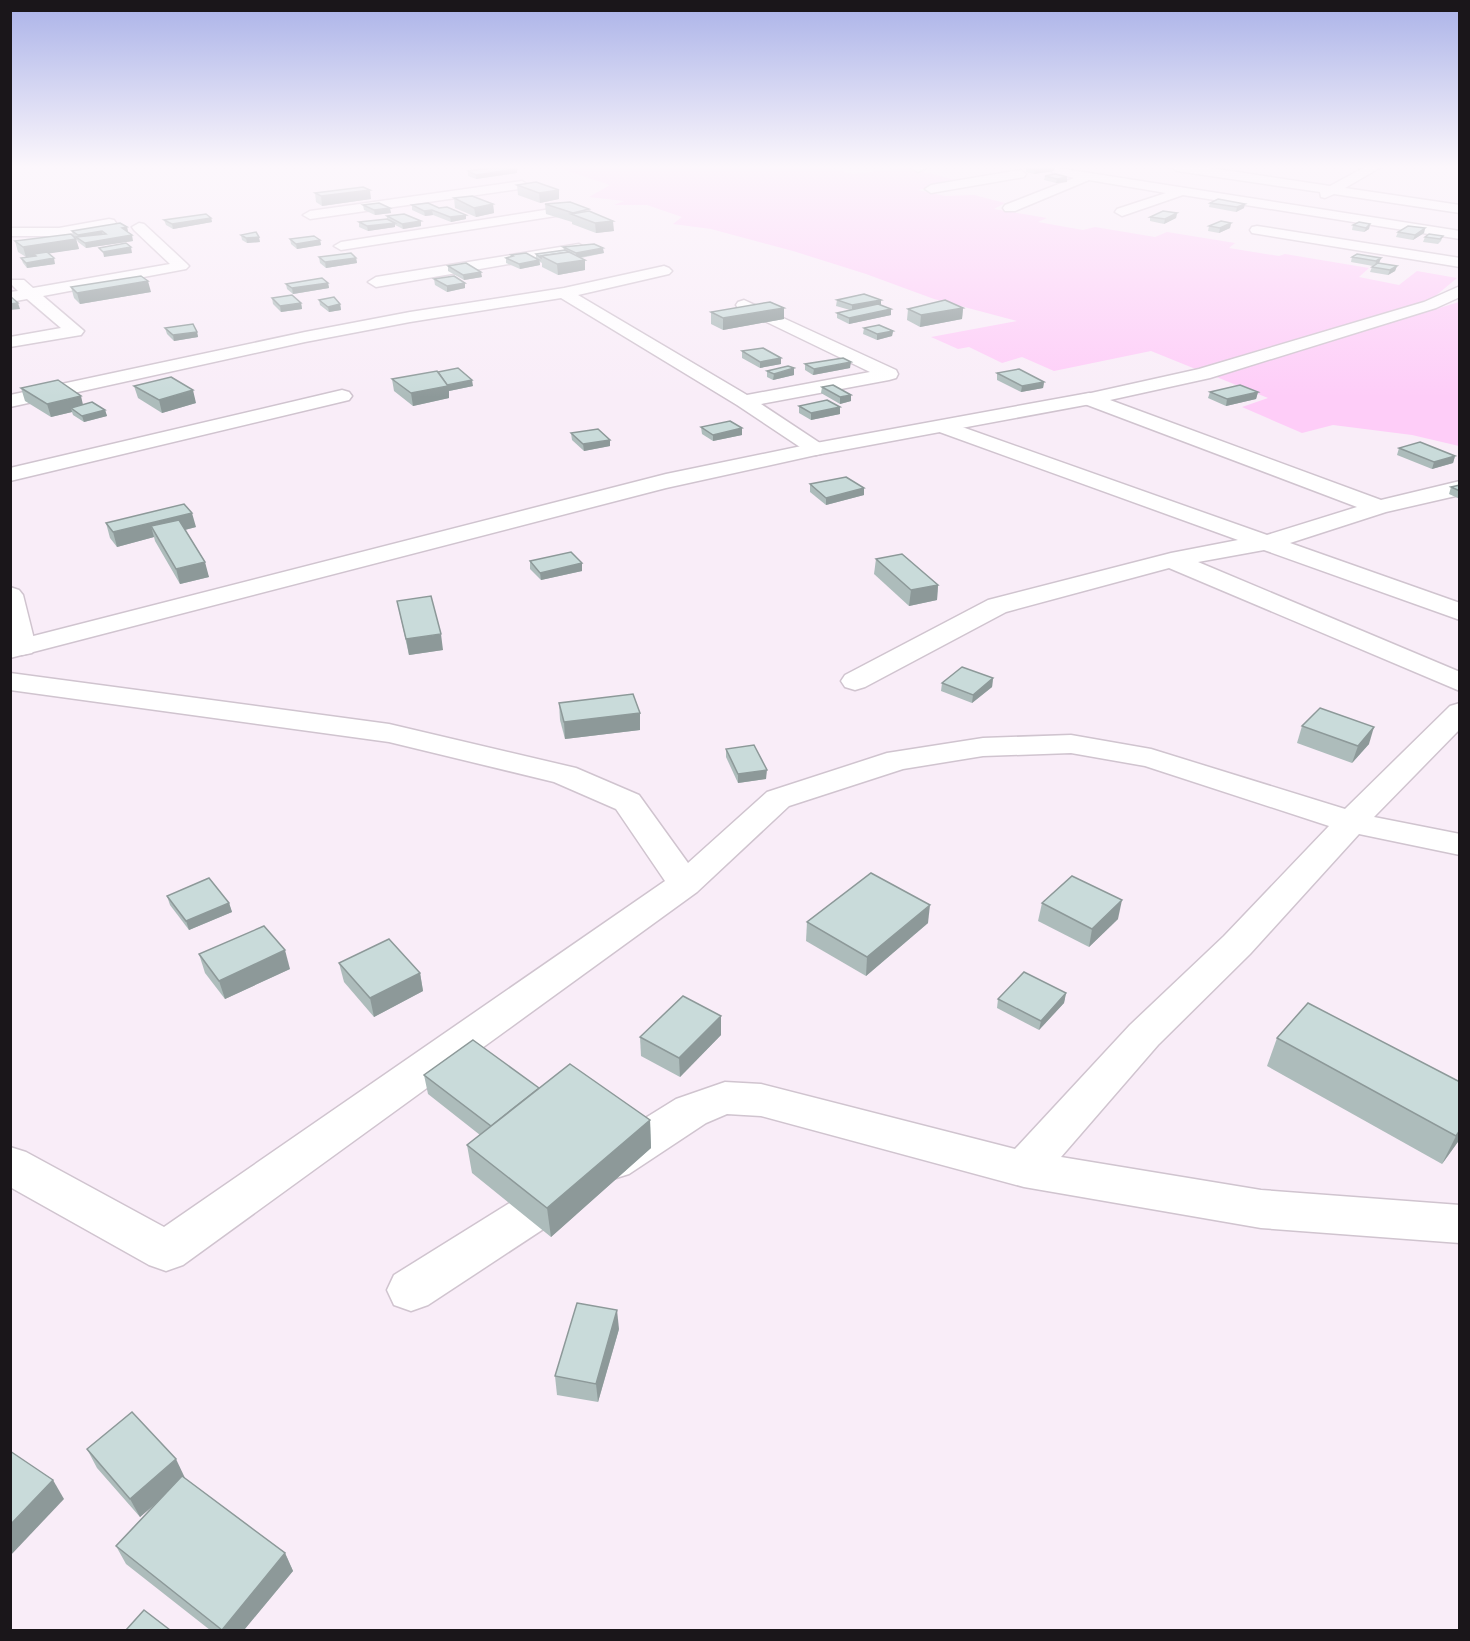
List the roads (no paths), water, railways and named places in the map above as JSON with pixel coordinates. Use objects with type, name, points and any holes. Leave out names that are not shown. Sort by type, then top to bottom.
[{"type":"street","points":[[10,297],[181,266],[157,244]]},
{"type":"street","points":[[338,244],[352,258]]},
{"type":"street","points":[[1341,244],[1460,263]]},
{"type":"street","points":[[376,282],[594,246]]},
{"type":"street","points":[[363,269],[410,317]]},
{"type":"street","points":[[10,401],[305,337],[410,317],[564,293],[664,271]]},
{"type":"street","points":[[10,276],[28,294],[75,331],[10,342]]},
{"type":"street","points":[[10,595],[16,649],[559,507],[816,449],[1089,399],[1203,374],[1430,305],[1460,291]]},
{"type":"street","points":[[564,293],[744,401],[816,449]]},
{"type":"street","points":[[744,305],[889,374],[744,401]]},
{"type":"street","points":[[10,475],[342,396]]},
{"type":"street","points":[[1089,399],[1379,507]]},
{"type":"street","points":[[941,426],[1460,612]]},
{"type":"street","points":[[855,681],[997,606],[1171,560],[1268,542],[1379,507],[1460,488]]},
{"type":"street","points":[[1171,560],[1460,683]]},
{"type":"street","points":[[10,681],[388,733],[565,775],[628,802],[685,884]]},
{"type":"street","points":[[1024,1169],[1144,1035],[1237,945],[1351,822],[1460,712]]},
{"type":"street","points":[[10,1164],[166,1251],[685,884],[778,799],[898,760],[983,747],[1071,744],[1151,758],[1351,822],[1460,845]]},
{"type":"street","points":[[411,1290],[692,1111],[725,1098],[761,1100],[1024,1169],[1261,1209],[1460,1224]]}]
